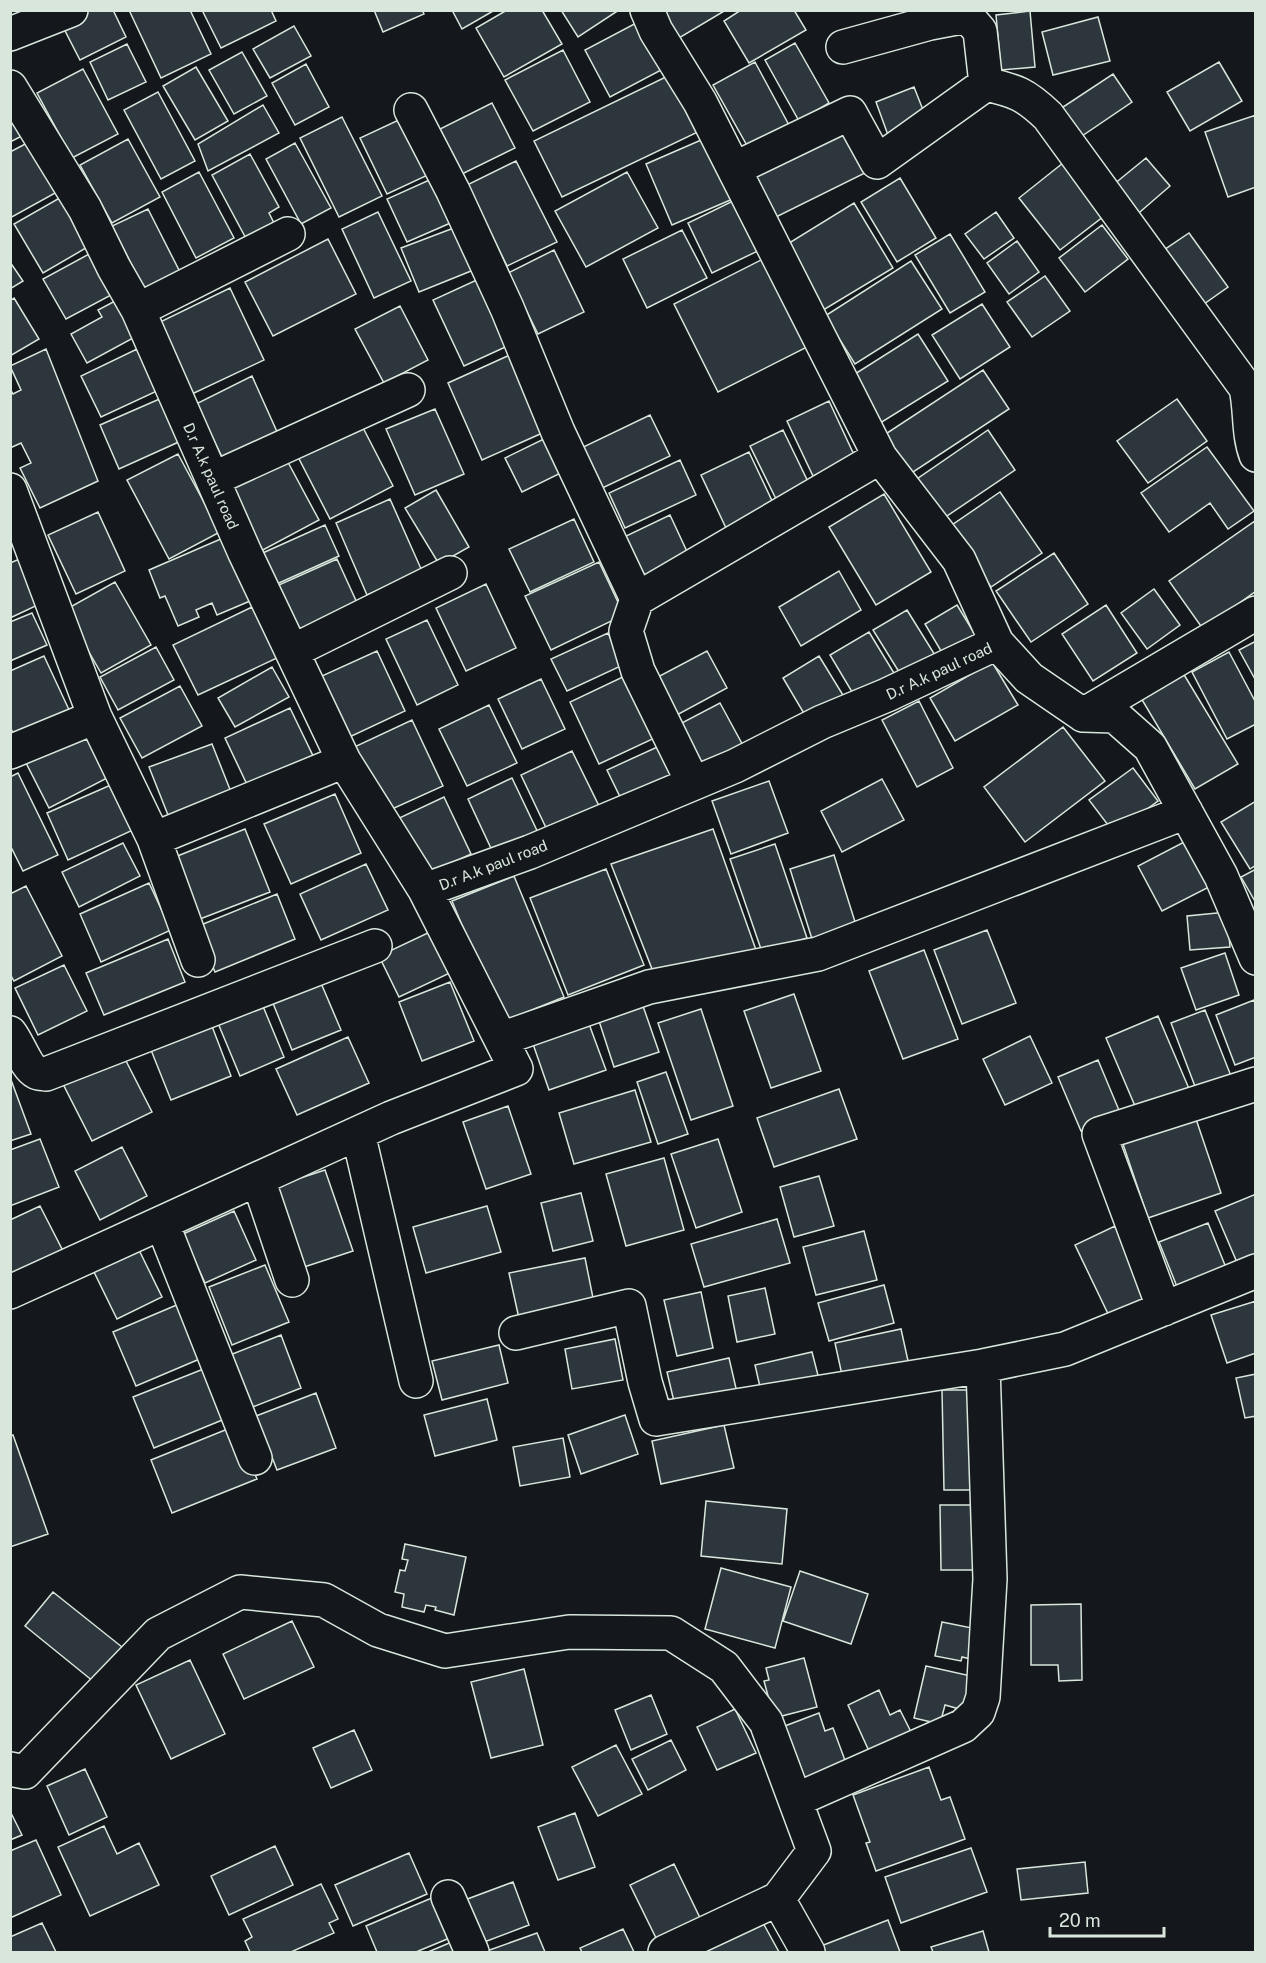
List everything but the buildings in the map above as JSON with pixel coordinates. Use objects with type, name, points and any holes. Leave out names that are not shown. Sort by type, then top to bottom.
[{"type":"street","points":[[10,34],[70,10]]},
{"type":"street","points":[[647,10],[656,31],[700,102],[880,458],[959,560],[997,643]]},
{"type":"street","points":[[843,47],[930,23],[967,16],[980,31],[986,84]]},
{"type":"street","points":[[734,169],[850,112],[877,162],[986,84],[1012,90],[1029,98],[1048,116],[1246,388],[1253,409],[1251,442],[1256,455]]},
{"type":"street","name":"D.r A.k paul road","points":[[10,87],[85,209],[138,310],[245,553],[344,761],[425,890],[530,852],[735,766],[822,722],[887,695],[997,643],[1029,678],[1083,715]]},
{"type":"street","points":[[411,110],[458,202],[507,308],[558,432],[637,599]]},
{"type":"street","points":[[138,310],[288,234]]},
{"type":"street","points":[[213,479],[408,390]]},
{"type":"street","points":[[693,783],[638,671],[626,631],[637,599],[880,458]]},
{"type":"street","points":[[10,490],[95,717],[154,839],[198,960]]},
{"type":"street","points":[[293,651],[450,573]]},
{"type":"street","points":[[1083,715],[1256,613]]},
{"type":"street","points":[[1083,715],[1115,716],[1150,747],[1221,876],[1256,958]]},
{"type":"street","points":[[10,752],[95,717]]},
{"type":"street","points":[[154,839],[344,761]]},
{"type":"street","points":[[501,1039],[649,987],[818,954],[1186,812]]},
{"type":"street","points":[[10,1292],[358,1133],[516,1068],[425,890]]},
{"type":"street","points":[[11,1033],[28,1063],[36,1072],[46,1074],[375,946]]},
{"type":"street","points":[[1164,1309],[1099,1134],[1256,1084]]},
{"type":"street","points":[[358,1133],[416,1381]]},
{"type":"street","points":[[258,1179],[292,1280]]},
{"type":"street","points":[[162,1222],[255,1458]]},
{"type":"street","points":[[516,1333],[629,1306],[656,1419],[983,1366],[1065,1349],[1256,1271]]},
{"type":"street","points":[[796,1800],[963,1726],[978,1712],[983,1697],[990,1579],[983,1366]]},
{"type":"street","points":[[10,1769],[25,1772],[158,1634],[240,1592],[324,1600],[378,1630],[445,1651],[569,1632],[671,1633],[724,1667],[766,1722],[814,1851],[778,1899],[665,1953]]},
{"type":"street","points":[[448,1897],[472,1953]]},
{"type":"street","points":[[778,1899],[808,1953]]}]
